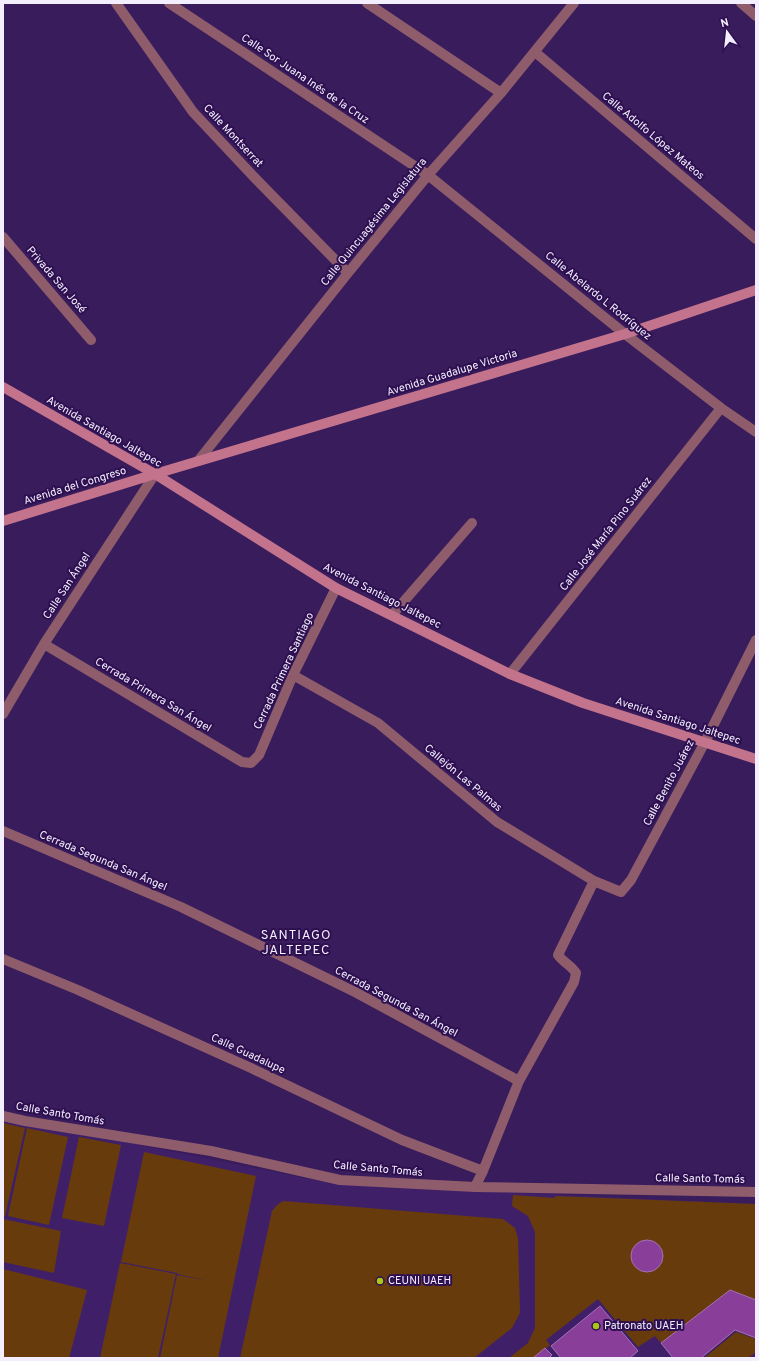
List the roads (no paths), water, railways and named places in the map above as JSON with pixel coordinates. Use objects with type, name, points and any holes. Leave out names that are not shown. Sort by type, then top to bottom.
[{"type":"street","name":"Calle Montserrat","points":[[116,3],[193,112],[348,273]]},
{"type":"street","name":"Calle Sor Juana Inés de la Cruz","points":[[170,3],[428,175]]},
{"type":"street","points":[[367,3],[501,93]]},
{"type":"street","points":[[741,3],[756,16]]},
{"type":"street","name":"Calle Quincuagésima Legislatura","points":[[198,461],[428,175],[501,93],[535,52],[568,5]]},
{"type":"street","name":"Calle Adolfo López Mateos","points":[[535,52],[756,239]]},
{"type":"street","name":"Calle Abelardo L Rodríguez","points":[[428,175],[625,334],[721,408],[756,432]]},
{"type":"street","name":"Privada San José","points":[[3,237],[91,340]]},
{"type":"street","name":"Avenida Guadalupe Victoria","points":[[154,474],[625,334],[756,290]]},
{"type":"street","name":"Avenida Santiago Jaltepec","points":[[3,387],[154,474],[336,588],[510,674],[583,703],[756,758]]},
{"type":"street","name":"Calle José María Pino Suárez","points":[[510,674],[721,408]]},
{"type":"street","name":"Avenida del Congreso","points":[[3,521],[154,474]]},
{"type":"street","name":"Calle San Ángel","points":[[3,714],[44,644],[154,474]]},
{"type":"street","points":[[392,615],[472,524]]},
{"type":"street","name":"Cerrada Primera Santiago","points":[[251,763],[259,754],[293,675],[336,588]]},
{"type":"street","name":"Calle Benito Juárez","points":[[621,892],[631,880],[756,640]]},
{"type":"street","name":"Cerrada Primera San Ángel","points":[[44,644],[242,762],[251,763]]},
{"type":"street","name":"Callejón Las Palmas","points":[[293,675],[378,723],[497,822],[594,882],[621,892]]},
{"type":"street","name":"Cerrada Segunda San Ángel","points":[[3,831],[188,911],[355,992],[518,1081]]},
{"type":"street","points":[[475,1188],[518,1081],[574,982],[576,973],[571,965],[564,963],[558,955],[594,882]]},
{"type":"street","name":"Calle Guadalupe","points":[[3,959],[78,990],[244,1065],[402,1140],[483,1171]]},
{"type":"street","name":"Calle Santo Tomás","points":[[3,1116],[24,1121],[211,1151],[340,1180],[475,1188],[756,1192]]},
{"type":"place","name":"CEUNI UAEH","points":[[380,1281]]},
{"type":"place","name":"Patronato UAEH","points":[[596,1326]]},
{"type":"district","name":"SANTIAGO JALTEPEC","points":[[296,944]]}]
